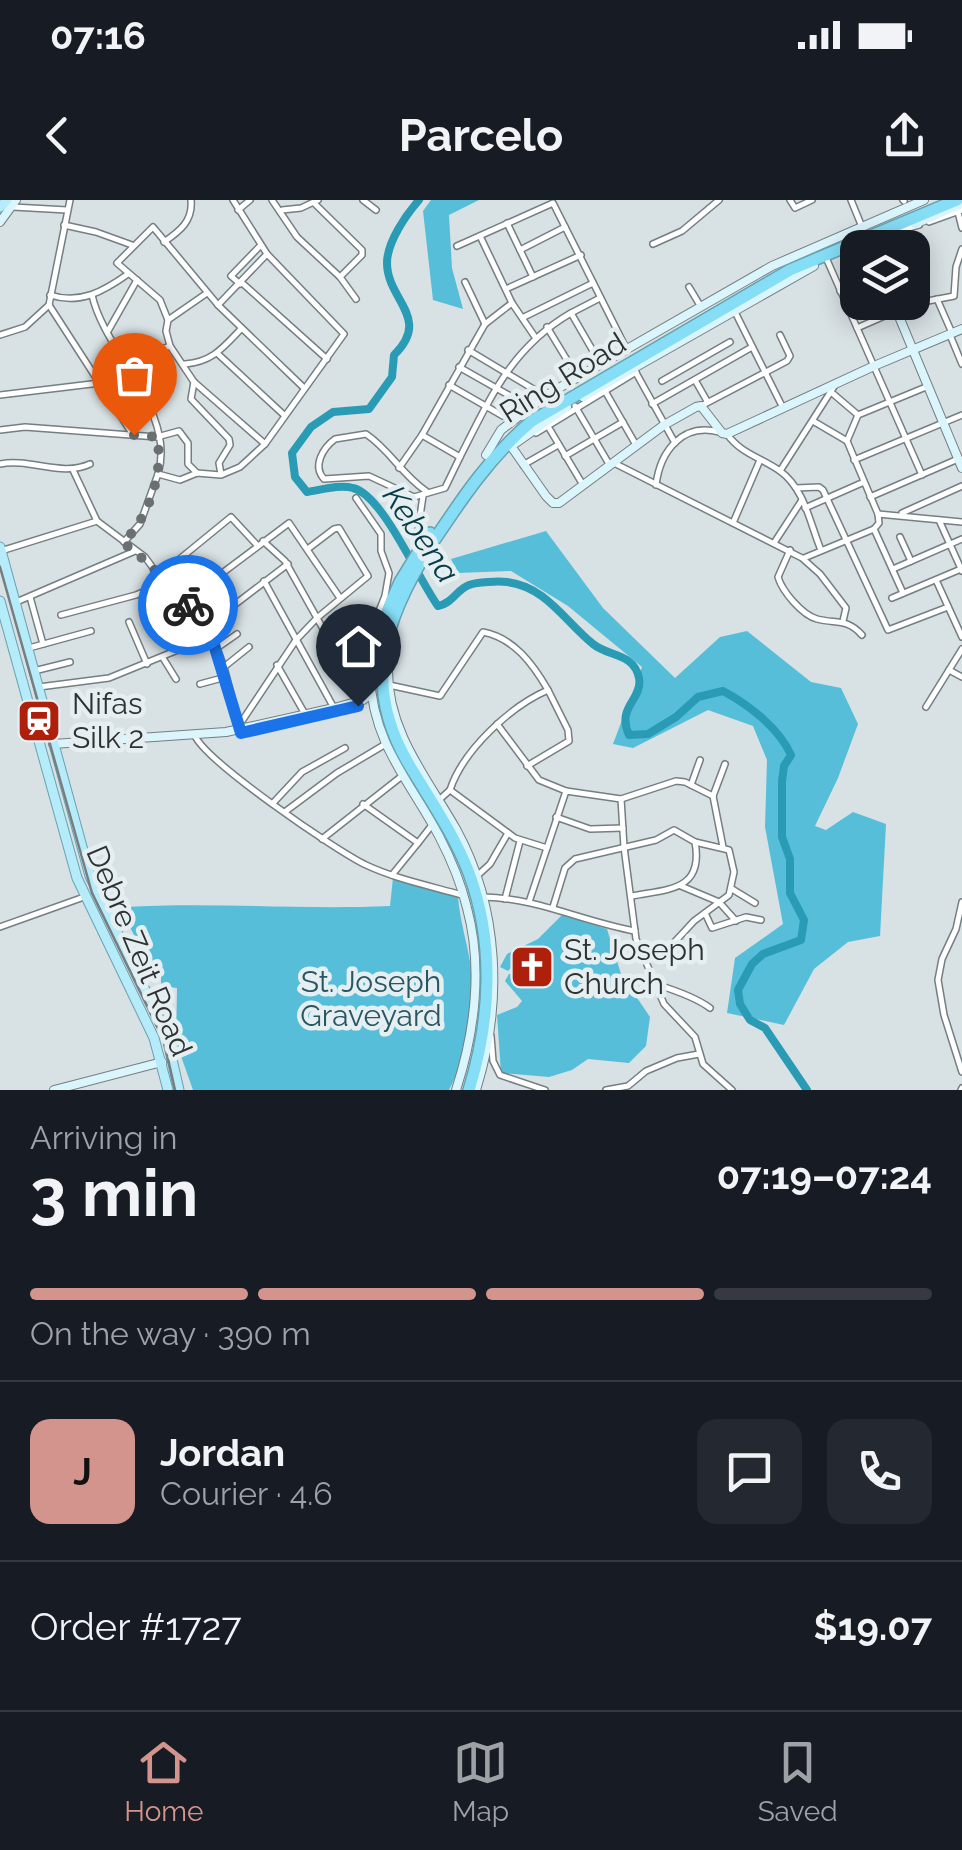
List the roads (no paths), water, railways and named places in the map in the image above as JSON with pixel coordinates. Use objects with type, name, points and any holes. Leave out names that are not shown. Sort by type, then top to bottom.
[{"type":"highway","name":"Ring Road","points":[[466,1090],[482,986],[479,938],[458,860],[386,734],[378,703],[375,668],[396,599],[459,497],[491,455],[554,407],[766,283],[909,207],[938,200]]},
{"type":"highway","name":"Ring Road","points":[[909,207],[960,206]]},
{"type":"main road","name":"Debre Zeit Road","points":[[0,549],[94,889],[166,1033],[179,1090]]},
{"type":"main road","name":"Debre Zeit Road","points":[[0,601],[54,803],[84,897],[154,1038],[168,1090]]},
{"type":"street","points":[[70,200],[49,305],[134,435]]},
{"type":"street","points":[[164,242],[188,220],[191,200]]},
{"type":"street","points":[[158,474],[180,480],[198,473],[221,475],[240,468],[264,444],[344,334],[260,246],[233,200]]},
{"type":"street","points":[[238,210],[250,200]]},
{"type":"street","points":[[272,200],[297,237],[356,299]]},
{"type":"street","points":[[363,200],[376,210]]},
{"type":"street","points":[[653,244],[682,232],[719,200]]},
{"type":"street","points":[[790,200],[795,208],[812,200]]},
{"type":"street","points":[[850,200],[862,227]]},
{"type":"street","points":[[491,455],[501,430],[545,396],[772,266],[924,200]]},
{"type":"street","points":[[282,210],[316,202],[362,250],[362,256],[340,278]]},
{"type":"street","points":[[457,246],[551,202],[628,351]]},
{"type":"street","points":[[0,222],[8,203],[67,210]]},
{"type":"street","points":[[898,230],[960,206],[962,228]]},
{"type":"street","points":[[508,223],[533,277]]},
{"type":"street","points":[[64,225],[132,245]]},
{"type":"street","points":[[264,444],[194,382],[170,346],[168,320],[158,296],[116,264],[152,227],[240,330],[303,387]]},
{"type":"street","points":[[520,250],[565,228]]},
{"type":"street","points":[[480,236],[512,302],[535,336]]},
{"type":"street","points":[[231,276],[260,246]]},
{"type":"street","points":[[930,300],[954,294],[962,248]]},
{"type":"street","points":[[218,306],[267,254]]},
{"type":"street","points":[[506,289],[580,255]]},
{"type":"street","points":[[491,455],[734,310],[840,255]]},
{"type":"street","points":[[827,260],[840,290]]},
{"type":"street","points":[[223,270],[328,359]]},
{"type":"street","points":[[50,295],[74,299],[92,295],[128,274]]},
{"type":"street","points":[[108,331],[138,280]]},
{"type":"street","points":[[465,282],[485,324]]},
{"type":"street","points":[[524,317],[593,283]]},
{"type":"street","points":[[689,287],[701,308]]},
{"type":"street","points":[[168,320],[207,294]]},
{"type":"street","points":[[92,295],[95,309],[129,366],[155,423],[161,458],[140,524],[123,543]]},
{"type":"street","points":[[424,493],[380,445],[362,432],[334,438],[321,454],[319,470],[324,479],[370,476],[408,496],[424,493],[444,488],[495,388],[535,336],[600,298]]},
{"type":"street","points":[[936,299],[962,364]]},
{"type":"street","points":[[398,468],[422,435],[485,324],[512,302]]},
{"type":"street","points":[[0,335],[16,332],[49,305]]},
{"type":"street","points":[[734,310],[783,408]]},
{"type":"street","points":[[571,313],[601,365]]},
{"type":"street","points":[[853,320],[922,475]]},
{"type":"street","points":[[857,328],[871,320]]},
{"type":"street","points":[[870,497],[960,463],[899,320]]},
{"type":"street","points":[[547,327],[578,378]]},
{"type":"street","points":[[185,364],[218,354],[240,330]]},
{"type":"street","points":[[656,485],[659,463],[675,443],[699,430],[725,434],[962,330]]},
{"type":"street","points":[[511,446],[553,502],[562,501],[664,425],[790,358],[780,334]]},
{"type":"street","points":[[662,380],[730,342]]},
{"type":"street","points":[[0,394],[100,383],[170,346]]},
{"type":"street","points":[[652,404],[752,347]]},
{"type":"street","points":[[468,350],[545,396]]},
{"type":"street","points":[[218,354],[284,415]]},
{"type":"street","points":[[703,358],[711,371]]},
{"type":"street","points":[[459,366],[520,402]]},
{"type":"street","points":[[635,371],[675,443]]},
{"type":"street","points":[[695,380],[704,404],[725,434],[740,449],[780,471],[796,488],[821,550]]},
{"type":"street","points":[[194,382],[191,399],[229,439],[230,446],[219,463],[221,475]]},
{"type":"street","points":[[449,385],[503,416]]},
{"type":"street","points":[[847,441],[858,415],[927,386]]},
{"type":"street","points":[[833,388],[858,415]]},
{"type":"street","points":[[780,471],[833,388]]},
{"type":"street","points":[[604,389],[636,445]]},
{"type":"street","points":[[575,405],[611,463],[802,558],[846,608],[843,621]]},
{"type":"street","points":[[854,460],[962,415]]},
{"type":"street","points":[[802,558],[874,529],[878,522],[847,441],[813,421]]},
{"type":"street","points":[[565,456],[622,422]]},
{"type":"street","points":[[546,424],[583,484]]},
{"type":"street","points":[[0,430],[25,427],[157,437],[176,431],[188,443],[188,464],[198,473]]},
{"type":"street","points":[[422,435],[460,457]]},
{"type":"street","points":[[523,466],[558,445]]},
{"type":"street","points":[[733,523],[760,460]]},
{"type":"street","points":[[0,464],[16,462],[73,470],[90,464]]},
{"type":"street","points":[[73,470],[98,521],[152,564],[164,583],[208,625],[241,729]]},
{"type":"street","points":[[805,508],[864,482]]},
{"type":"street","points":[[900,514],[962,486]]},
{"type":"street","points":[[796,488],[819,487],[888,630],[948,607]]},
{"type":"street","points":[[418,530],[424,493]]},
{"type":"street","points":[[332,644],[379,611],[386,596],[389,572],[381,551],[381,534],[356,498]]},
{"type":"street","points":[[774,543],[802,500]]},
{"type":"street","points":[[878,514],[962,522]]},
{"type":"street","points":[[160,575],[228,518],[235,518],[288,564],[362,700]]},
{"type":"street","points":[[892,598],[962,570],[939,520]]},
{"type":"street","points":[[0,549],[98,521]]},
{"type":"street","points":[[185,601],[289,523],[340,598]]},
{"type":"street","points":[[241,729],[277,665],[296,640],[366,579],[366,570],[336,528],[309,548]]},
{"type":"street","points":[[874,529],[903,593]]},
{"type":"street","points":[[900,537],[910,561]]},
{"type":"street","points":[[893,569],[962,540]]},
{"type":"street","points":[[790,550],[779,571],[781,587],[808,615],[852,624],[862,635]]},
{"type":"street","points":[[14,603],[135,551]]},
{"type":"street","points":[[208,625],[288,564]]},
{"type":"street","points":[[936,580],[962,637]]},
{"type":"street","points":[[264,581],[334,708]]},
{"type":"street","points":[[61,614],[136,595],[164,583]]},
{"type":"street","points":[[30,597],[42,644]]},
{"type":"street","points":[[388,618],[389,685],[400,732],[466,848],[484,897],[494,973],[490,1033],[493,1060],[500,1075],[544,1090]]},
{"type":"street","points":[[388,618],[372,642],[373,707],[384,745],[432,824],[464,896],[474,942],[475,999],[466,1090]]},
{"type":"street","points":[[129,622],[147,664]]},
{"type":"street","points":[[26,648],[91,631]]},
{"type":"street","points":[[389,685],[440,696],[483,632],[508,641],[548,690],[570,740],[527,766]]},
{"type":"street","points":[[217,648],[237,634]]},
{"type":"street","points":[[38,688],[109,678],[212,636]]},
{"type":"street","points":[[224,668],[249,647]]},
{"type":"street","points":[[926,707],[962,650]]},
{"type":"street","points":[[162,658],[176,680]]},
{"type":"street","points":[[33,671],[70,662]]},
{"type":"street","points":[[277,665],[306,715]]},
{"type":"street","points":[[949,670],[962,677]]},
{"type":"street","points":[[200,684],[226,677]]},
{"type":"street","points":[[439,800],[450,790],[458,770],[498,724],[519,704],[548,690]]},
{"type":"street","points":[[241,729],[334,708],[371,694]]},
{"type":"street","points":[[54,749],[196,737],[358,706],[373,707]]},
{"type":"street","points":[[498,724],[527,766],[546,785],[621,799],[676,781],[713,796]]},
{"type":"street","points":[[196,737],[216,762],[352,857],[392,875],[464,896]]},
{"type":"street","points":[[286,811],[337,773],[384,745]]},
{"type":"street","points":[[274,802],[302,772],[345,748]]},
{"type":"street","points":[[691,785],[700,760]]},
{"type":"street","points":[[646,956],[669,948],[732,889],[732,858],[723,847],[713,796],[725,764]]},
{"type":"street","points":[[322,839],[402,776]]},
{"type":"street","points":[[450,790],[508,834],[546,848]]},
{"type":"street","points":[[529,902],[566,791]]},
{"type":"street","points":[[621,799],[635,931],[668,1009],[696,1038],[703,1064],[732,1090]]},
{"type":"street","points":[[363,804],[418,843]]},
{"type":"street","points":[[556,817],[590,828],[623,828]]},
{"type":"street","points":[[392,875],[432,824]]},
{"type":"street","points":[[553,907],[568,863],[587,855],[656,840],[674,830],[695,842],[723,847]]},
{"type":"street","points":[[476,876],[490,864],[508,834]]},
{"type":"street","points":[[505,899],[520,841]]},
{"type":"street","points":[[682,886],[696,864],[695,842]]},
{"type":"street","points":[[632,896],[682,886],[719,902],[736,920]]},
{"type":"street","points":[[732,889],[755,903]]},
{"type":"street","points":[[0,927],[84,897]]},
{"type":"street","points":[[484,897],[553,907],[600,924],[635,931]]},
{"type":"street","points":[[962,902],[938,980],[944,1015],[962,1072]]},
{"type":"street","points":[[704,913],[712,928],[746,917],[761,920]]},
{"type":"street","points":[[658,985],[699,999],[710,1008]]},
{"type":"street","points":[[466,1090],[490,1033]]},
{"type":"street","points":[[606,1090],[628,1086],[646,1071],[677,1058],[700,1054]]},
{"type":"street","points":[[54,1090],[162,1062]]},
{"type":"waterway","name":"Kebena","points":[[419,200],[398,229],[388,255],[389,276],[405,309],[409,330],[394,355],[392,377],[369,409],[333,412],[311,427],[292,453],[295,477],[307,492],[342,487],[364,494],[388,521],[438,606],[473,584],[521,585],[544,598],[593,644],[632,664],[639,686],[626,717],[629,735],[648,734],[698,697],[723,691],[753,710],[779,736],[791,755],[784,766],[782,781],[782,837],[790,859],[790,893],[804,920],[801,940],[763,954],[752,964],[738,990],[740,1004],[750,1020],[765,1028],[807,1090]]},
{"type":"tram line","points":[[0,567],[92,893],[164,1041],[175,1090]]},
{"type":"place","name":"Nifas Silk 2","points":[[39,721]]},
{"type":"place","name":"St. Joseph Church","points":[[532,967]]},
{"type":"park label","name":"St. Joseph Graveyard","points":[[371,999]]}]
